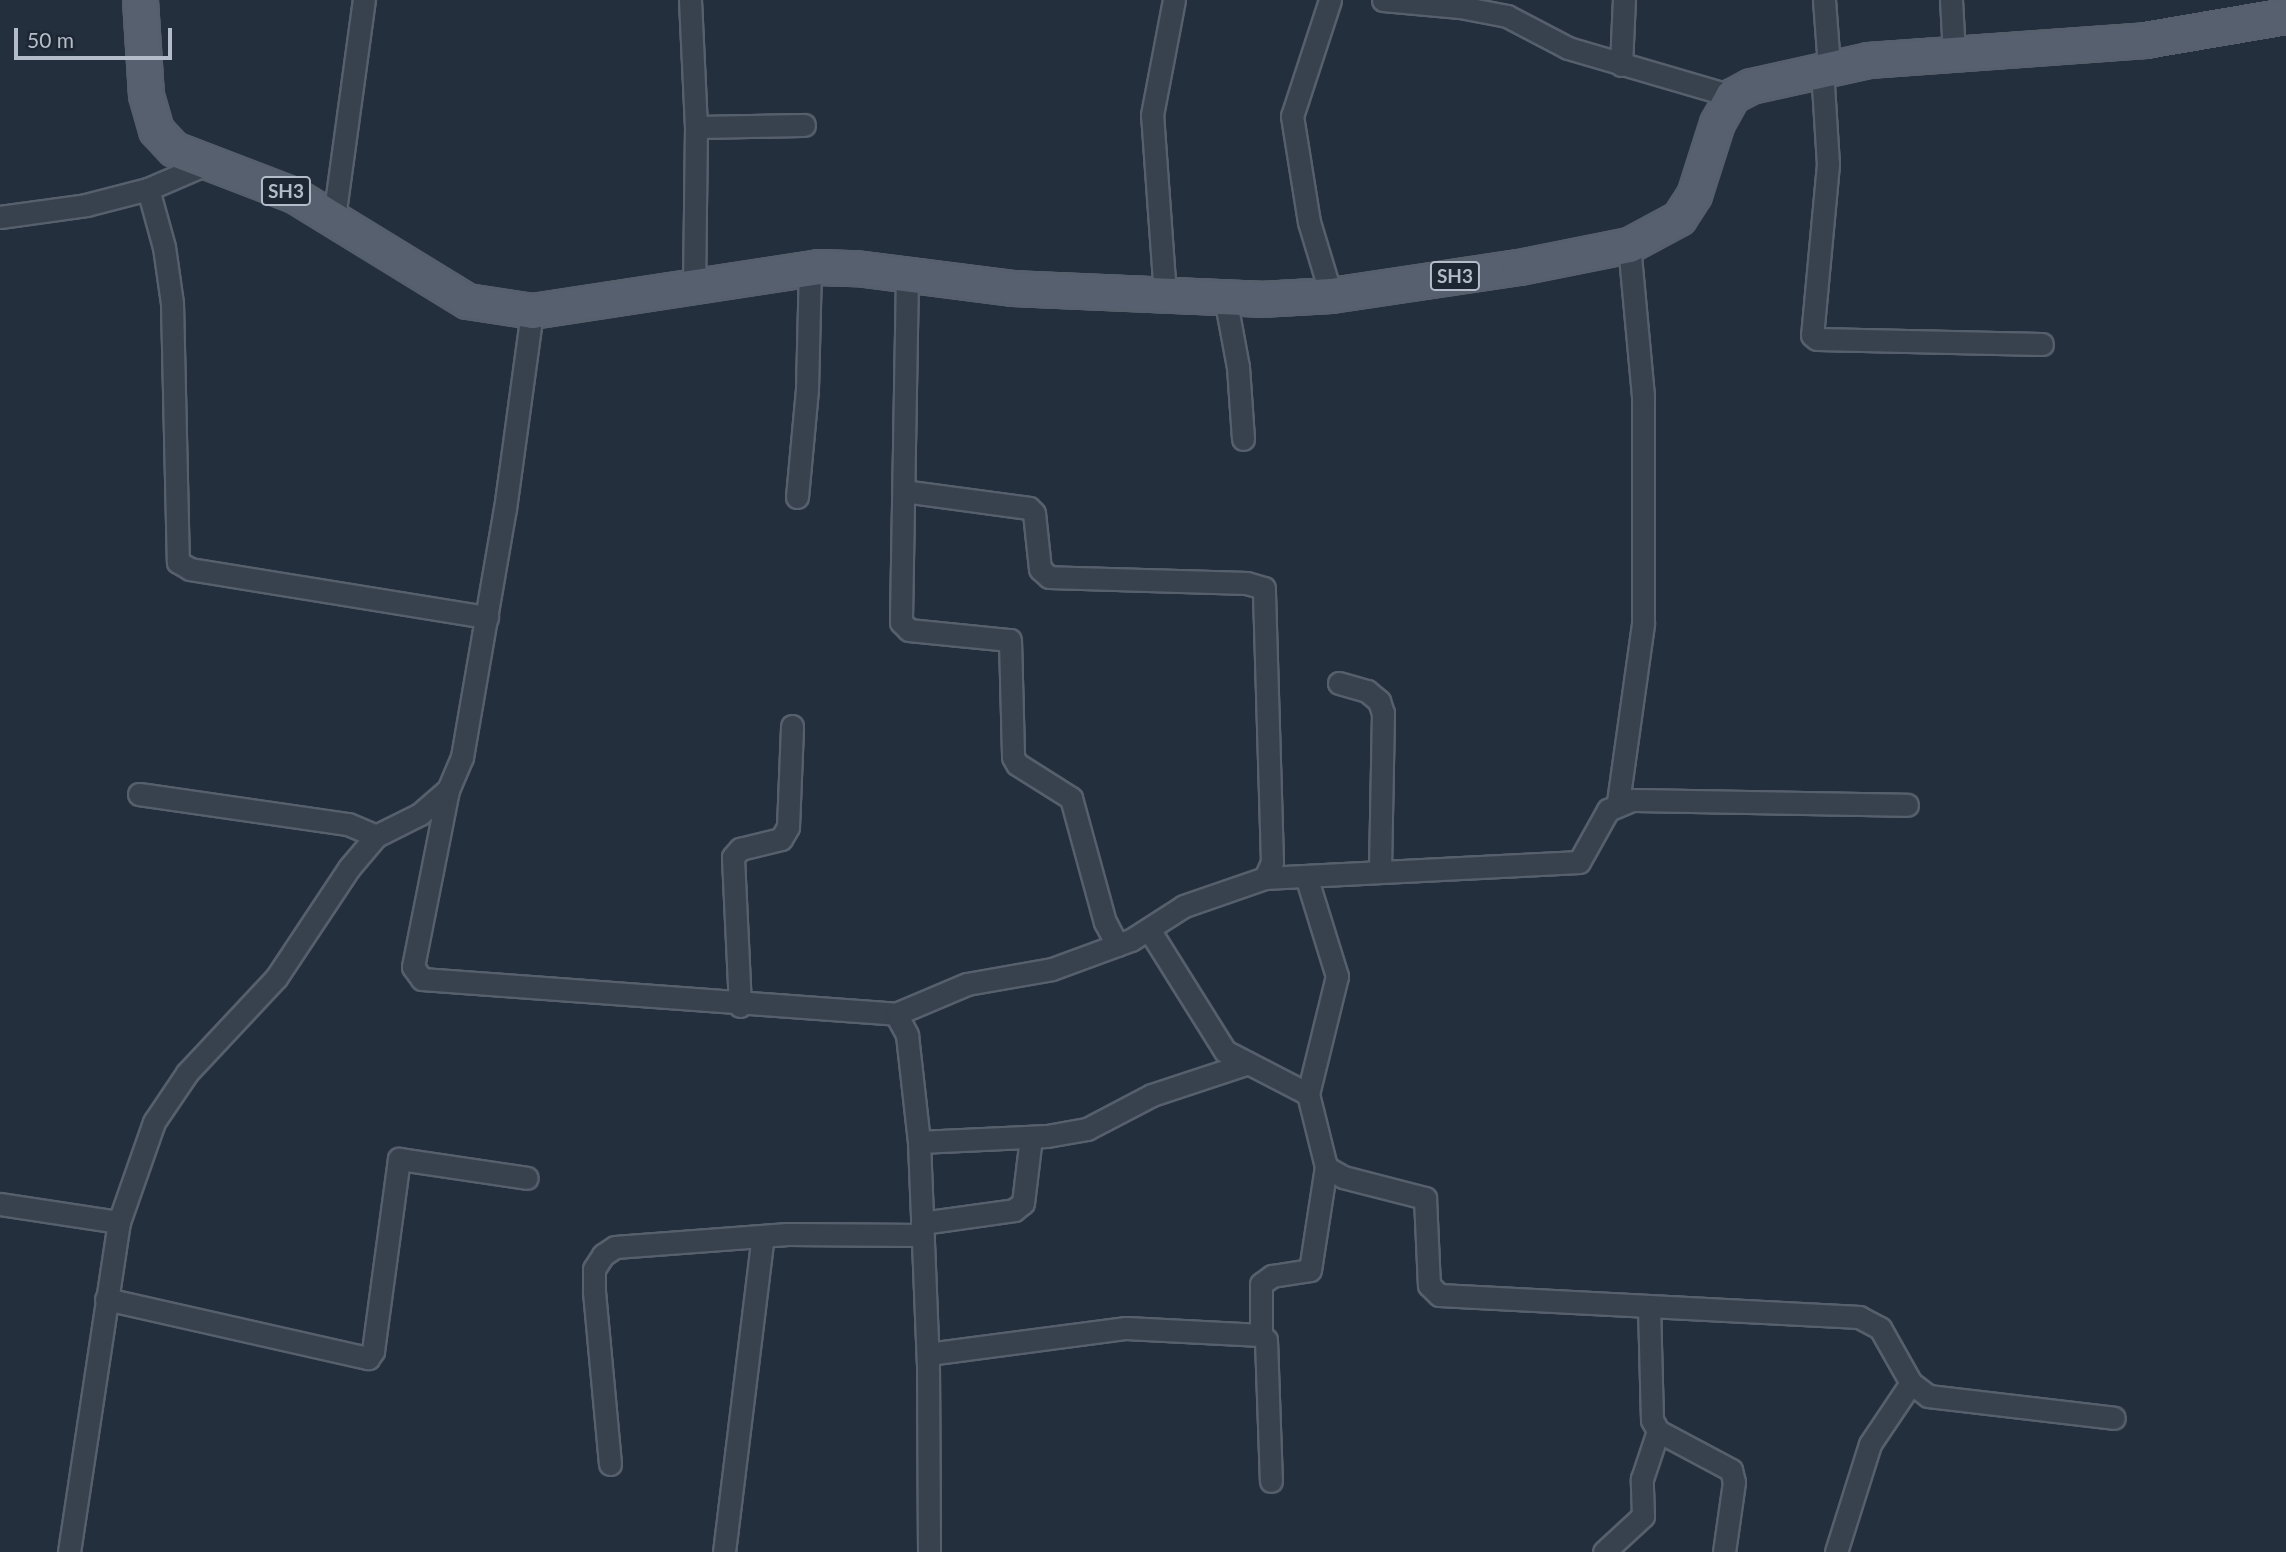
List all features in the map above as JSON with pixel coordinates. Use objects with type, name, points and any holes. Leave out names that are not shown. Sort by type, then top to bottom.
[{"type":"main road","name":"SH3","points":[[140,0],[142,67],[156,130],[174,149],[206,164],[270,185],[334,218],[467,301],[532,311],[810,268],[856,268],[1012,288],[1224,297],[1331,295],[1519,267],[1629,245],[1679,218],[1693,195],[1717,123],[1731,96]]},
{"type":"main road","points":[[1731,96],[1771,79],[1825,68],[1954,53],[2145,40],[2286,16]]},
{"type":"street","points":[[334,218],[364,0]]},
{"type":"street","points":[[690,0],[696,127],[694,287]]},
{"type":"street","points":[[1165,295],[1152,115],[1174,0]]},
{"type":"street","points":[[1330,0],[1292,116],[1309,222],[1331,295]]},
{"type":"street","points":[[1383,0],[1507,16],[1568,48],[1731,96]]},
{"type":"street","points":[[1621,65],[1625,0]]},
{"type":"street","points":[[1824,0],[1828,164],[1812,335],[1817,339],[2042,344]]},
{"type":"street","points":[[1951,0],[1954,53]]},
{"type":"street","points":[[696,127],[804,125]]},
{"type":"street","points":[[0,217],[86,205],[148,189],[206,164]]},
{"type":"street","points":[[148,189],[164,247],[172,303],[178,562],[190,569],[487,617]]},
{"type":"street","points":[[1618,802],[1643,623],[1643,396],[1629,245]]},
{"type":"street","points":[[797,497],[807,389],[810,268]]},
{"type":"street","points":[[907,275],[901,622],[909,630],[1010,640],[1013,757],[1017,764],[1071,798],[1105,922],[1117,945]]},
{"type":"street","points":[[1224,297],[1238,367],[1243,439]]},
{"type":"street","points":[[532,311],[487,617],[462,757],[448,790],[413,967],[416,975],[740,1006],[896,1014],[967,984],[1052,969],[1150,931],[1184,906],[1265,878],[1579,862],[1608,810],[1618,802],[1907,804]]},
{"type":"street","points":[[904,491],[1029,508],[1034,513],[1040,569],[1049,577],[1247,583],[1264,588],[1272,862],[1265,878]]},
{"type":"street","points":[[1339,683],[1367,691],[1379,701],[1383,713],[1380,872]]},
{"type":"street","points":[[740,1006],[733,857],[740,849],[782,839],[788,827],[792,726]]},
{"type":"street","points":[[69,1552],[119,1222],[154,1122],[187,1073],[276,978],[326,900],[376,836],[420,814],[448,790]]},
{"type":"street","points":[[139,794],[348,824],[376,836]]},
{"type":"street","points":[[1261,1335],[1261,1284],[1272,1276],[1310,1270],[1326,1167],[1308,1094],[1336,975],[1306,876]]},
{"type":"street","points":[[1150,931],[1225,1051],[1308,1094]]},
{"type":"street","points":[[896,1014],[906,1034],[919,1142],[928,1353],[929,1552]]},
{"type":"street","points":[[919,1142],[1031,1137],[1087,1129],[1152,1095],[1246,1064]]},
{"type":"street","points":[[610,1464],[594,1290],[594,1269],[603,1255],[615,1247],[762,1236],[922,1229],[1014,1210],[1023,1203],[1031,1137]]},
{"type":"street","points":[[106,1299],[368,1358],[373,1351],[399,1159],[527,1178]]},
{"type":"street","points":[[1326,1167],[1343,1177],[1425,1198],[1429,1285],[1439,1295],[1872,1321],[1911,1383],[1928,1396],[2114,1418]]},
{"type":"street","points":[[0,1204],[119,1222]]},
{"type":"street","points":[[724,1552],[762,1236]]},
{"type":"street","points":[[1649,1306],[1652,1420],[1658,1431],[1731,1470],[1734,1482],[1724,1552]]},
{"type":"street","points":[[928,1353],[1126,1328],[1261,1335],[1266,1340],[1271,1481]]},
{"type":"street","points":[[1836,1552],[1870,1444],[1911,1383]]},
{"type":"street","points":[[1604,1552],[1643,1516],[1642,1479],[1658,1431]]}]
